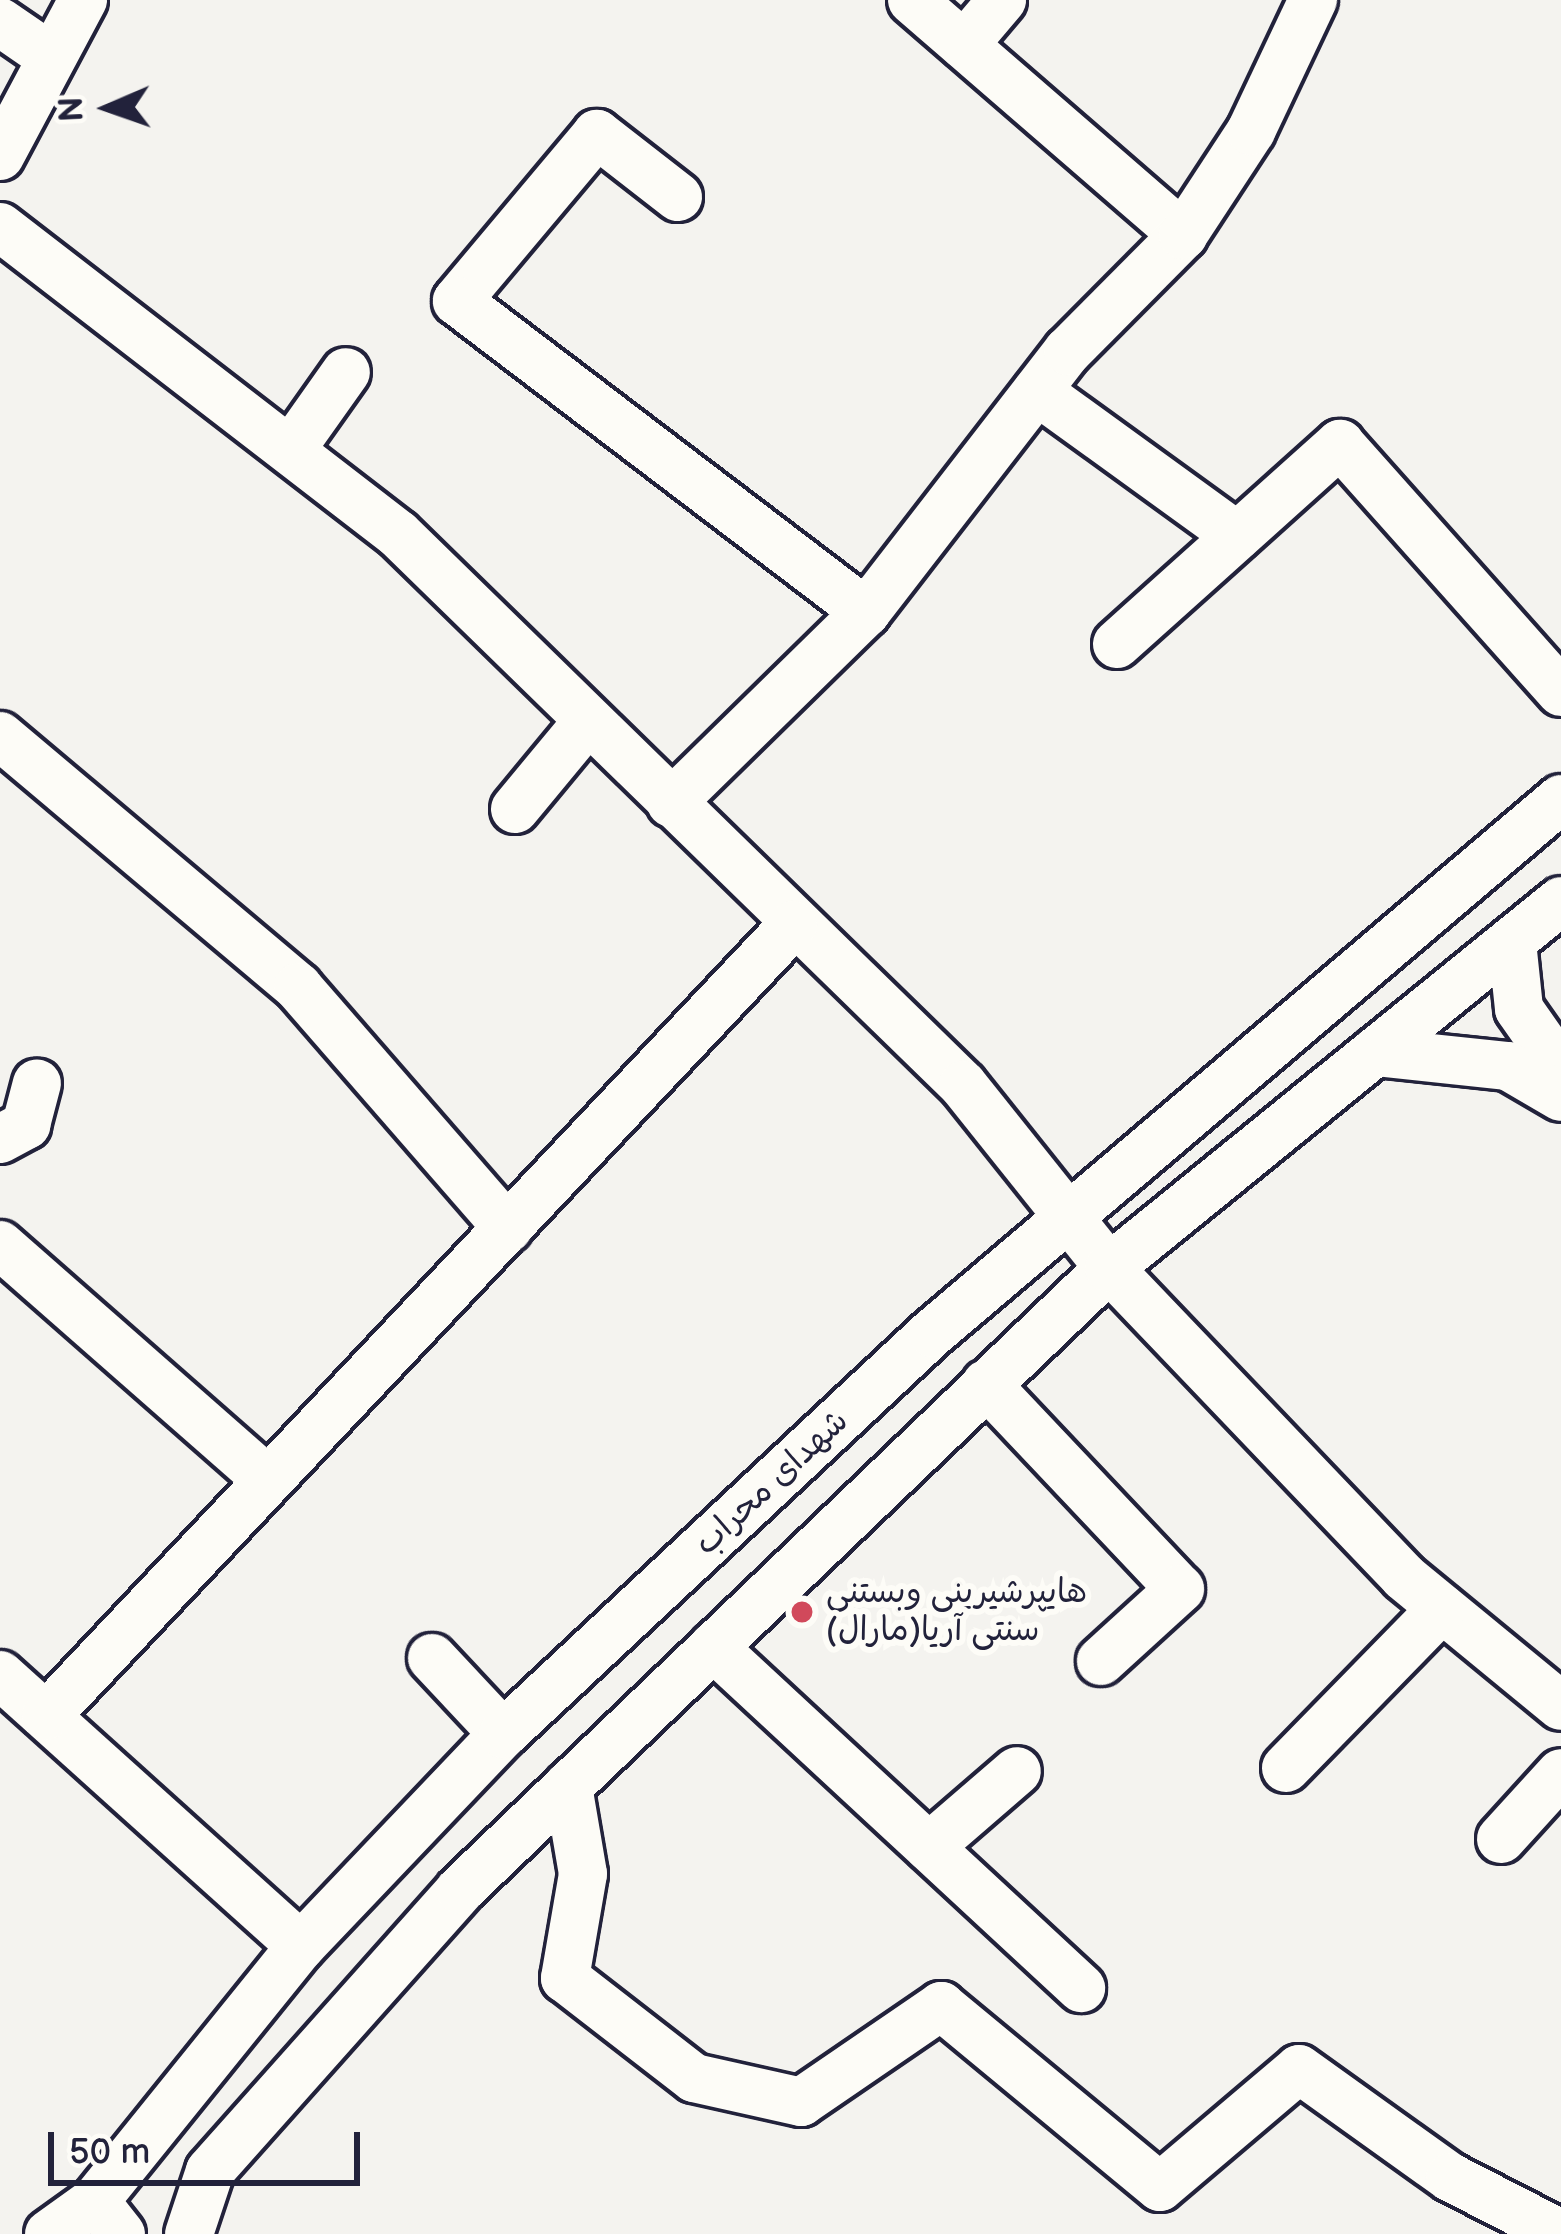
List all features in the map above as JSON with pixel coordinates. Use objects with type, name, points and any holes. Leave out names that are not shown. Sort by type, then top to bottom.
[{"type":"street","points":[[0,156],[83,0]]},
{"type":"street","points":[[912,0],[1183,236]]},
{"type":"street","points":[[964,45],[1002,0]]},
{"type":"street","points":[[671,803],[866,612],[1037,391],[1183,236],[1251,130],[1313,0]]},
{"type":"street","points":[[0,22],[51,57]]},
{"type":"street","points":[[678,197],[597,134],[457,301],[866,612]]},
{"type":"street","points":[[0,226],[295,444],[963,1085],[1109,1268],[1442,1608],[1561,1706]]},
{"type":"street","points":[[295,444],[346,372]]},
{"type":"street","points":[[1037,391],[1237,536]]},
{"type":"street","points":[[1117,644],[1340,444],[1561,692]]},
{"type":"street","points":[[515,809],[587,722]]},
{"type":"street","points":[[1,740],[298,987],[508,1229]]},
{"type":"street","name":"شهدای محراب","points":[[49,2234],[108,2218],[302,1946],[503,1734],[1066,1216],[1561,799]]},
{"type":"street","points":[[189,2234],[210,2171],[568,1786],[1109,1268],[1561,902]]},
{"type":"street","points":[[302,1946],[15,1694],[264,1477],[508,1229],[794,925]]},
{"type":"street","points":[[1511,942],[1519,1009],[1561,1069]]},
{"type":"street","points":[[1375,1052],[1508,1066],[1561,1097]]},
{"type":"street","points":[[0,1139],[26,1124],[37,1083]]},
{"type":"street","points":[[0,1245],[264,1477]]},
{"type":"street","points":[[986,1384],[1180,1589],[1101,1661]]},
{"type":"street","points":[[1286,1768],[1442,1608]]},
{"type":"street","points":[[712,1647],[1081,1988]]},
{"type":"street","points":[[432,1658],[503,1734]]},
{"type":"street","points":[[929,1847],[1017,1771]]},
{"type":"street","points":[[1501,1839],[1561,1773]]},
{"type":"street","points":[[568,1786],[583,1874],[565,1978],[694,2078],[800,2102],[941,2006],[1160,2187],[1299,2068],[1450,2177],[1561,2234]]},
{"type":"place","name":"هایپرشیرینی وبستنی سنتی آریا(مارال)","points":[[802,1612]]}]
